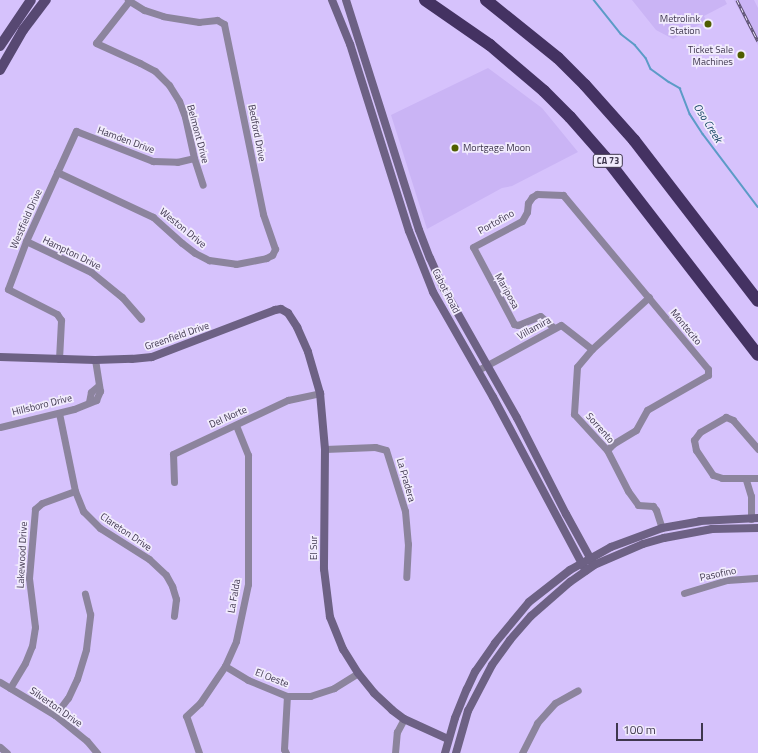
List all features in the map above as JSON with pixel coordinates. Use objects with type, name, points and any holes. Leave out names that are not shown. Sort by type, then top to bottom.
[{"type":"highway","name":"CA 73","points":[[425,0],[496,50],[544,91],[574,122],[605,157],[758,355]]},
{"type":"highway","points":[[486,0],[558,58],[586,85],[634,140],[758,301]]},
{"type":"main road","points":[[0,46],[31,0]]},
{"type":"main road","points":[[0,70],[24,30],[46,0]]},
{"type":"main road","name":"Cabot Road","points":[[332,0],[350,44],[419,260],[433,292],[478,370],[586,571]]},
{"type":"main road","name":"Cabot Road","points":[[346,0],[417,224],[430,258],[444,289],[517,418],[594,565]]},
{"type":"main road","name":"Greenfield Drive","points":[[0,357],[95,360],[132,360],[152,357],[275,310],[285,310]]},
{"type":"main road","name":"El Sur","points":[[285,310],[291,316],[308,352],[320,393],[325,449],[324,569],[330,617],[343,649],[358,673],[374,693],[404,719],[448,739]]},
{"type":"main road","points":[[448,739],[451,750],[456,753],[465,721],[476,695],[492,665],[510,640],[544,603],[594,565],[643,544],[676,535],[741,524],[754,519]]},
{"type":"main road","points":[[445,753],[448,739],[475,672],[517,615],[557,579],[590,557],[610,547],[662,528],[700,521],[754,519]]},
{"type":"main road","points":[[712,529],[758,528]]},
{"type":"main road","points":[[448,739],[453,735],[456,727],[465,721]]},
{"type":"street","name":"Bedford Drive","points":[[128,0],[144,10],[175,19],[199,22],[221,21],[226,30],[263,214],[275,249]]},
{"type":"street","name":"Belmont Drive","points":[[128,0],[96,43],[154,71],[169,85],[179,101],[185,117],[194,158],[203,185]]},
{"type":"street","name":"Hamden Drive","points":[[76,131],[153,161],[177,162],[194,158]]},
{"type":"street","name":"Westfield Drive","points":[[59,359],[61,320],[57,314],[8,289],[26,241],[76,131]]},
{"type":"street","name":"Weston Drive","points":[[58,172],[154,217],[182,243],[195,253],[209,260],[236,264],[266,258],[272,255],[275,249]]},
{"type":"street","name":"Portofino","points":[[473,247],[522,221],[532,197],[537,194],[563,195]]},
{"type":"street","name":"Montecito","points":[[563,195],[708,369],[708,375],[648,410],[636,430],[613,444],[607,450]]},
{"type":"street","name":"Hampton Drive","points":[[26,241],[92,272],[122,297],[141,320]]},
{"type":"street","name":"Mariposa","points":[[473,247],[514,324],[518,325],[540,316],[554,328]]},
{"type":"street","points":[[592,349],[649,297]]},
{"type":"street","name":"Villamira","points":[[478,370],[561,325],[592,349]]},
{"type":"street","name":"Sorrento","points":[[592,349],[577,367],[574,414],[607,450],[628,491],[638,505],[653,506],[658,515],[662,528]]},
{"type":"street","name":"Hillsboro Drive","points":[[0,427],[59,413],[96,400],[100,391],[95,360]]},
{"type":"street","name":"Del Norte","points":[[174,482],[173,454],[288,400],[320,393]]},
{"type":"street","name":"Clareton Drive","points":[[59,413],[75,491],[83,511],[100,528],[149,559],[166,575],[172,586],[176,599],[174,616]]},
{"type":"street","points":[[751,496],[758,479],[746,480],[722,478],[713,475],[696,450],[694,443],[695,437],[723,418],[728,418],[733,420],[758,449]]},
{"type":"street","name":"La Falda","points":[[199,753],[186,716],[200,703],[225,666],[236,641],[248,584],[248,455],[236,425]]},
{"type":"street","name":"La Pradera","points":[[325,449],[375,447],[386,450],[405,511],[408,544],[406,577]]},
{"type":"street","points":[[746,480],[751,496],[754,519]]},
{"type":"street","name":"Lakewood Drive","points":[[10,688],[26,663],[32,646],[34,633],[29,578],[35,509],[42,503],[75,491]]},
{"type":"street","name":"Pasofino","points":[[684,593],[727,580],[758,578]]},
{"type":"street","points":[[55,715],[68,698],[77,679],[86,649],[90,614],[85,594]]},
{"type":"street","name":"El Oeste","points":[[225,666],[248,680],[287,696],[310,696],[334,688],[358,673]]},
{"type":"street","name":"Silverton Drive","points":[[0,682],[55,715],[88,741],[97,753]]},
{"type":"street","points":[[522,753],[538,723],[555,703],[578,690]]},
{"type":"street","points":[[286,753],[284,748],[287,696]]},
{"type":"street","points":[[395,753],[397,732],[404,719]]},
{"type":"street","points":[[0,747],[7,753]]},
{"type":"shaded area","points":[[632,0],[725,0],[727,4],[704,16],[706,21],[673,39],[656,30]]},
{"type":"shaded area","points":[[734,0],[754,0],[758,8],[758,45]]},
{"type":"shaded area","points":[[488,68],[542,108],[578,152],[512,186],[502,188],[427,229],[391,115]]},
{"type":"waterway","name":"Oso Creek","points":[[594,0],[621,34],[635,45],[646,58],[651,69],[680,88],[690,114],[703,134],[758,207]]},
{"type":"railway","points":[[737,0],[758,41]]},
{"type":"place","name":"Metrolink Station","points":[[708,24]]},
{"type":"place","name":"Ticket Sale Machines","points":[[741,55]]},
{"type":"place","name":"Mortgage Moon","points":[[455,148]]}]
